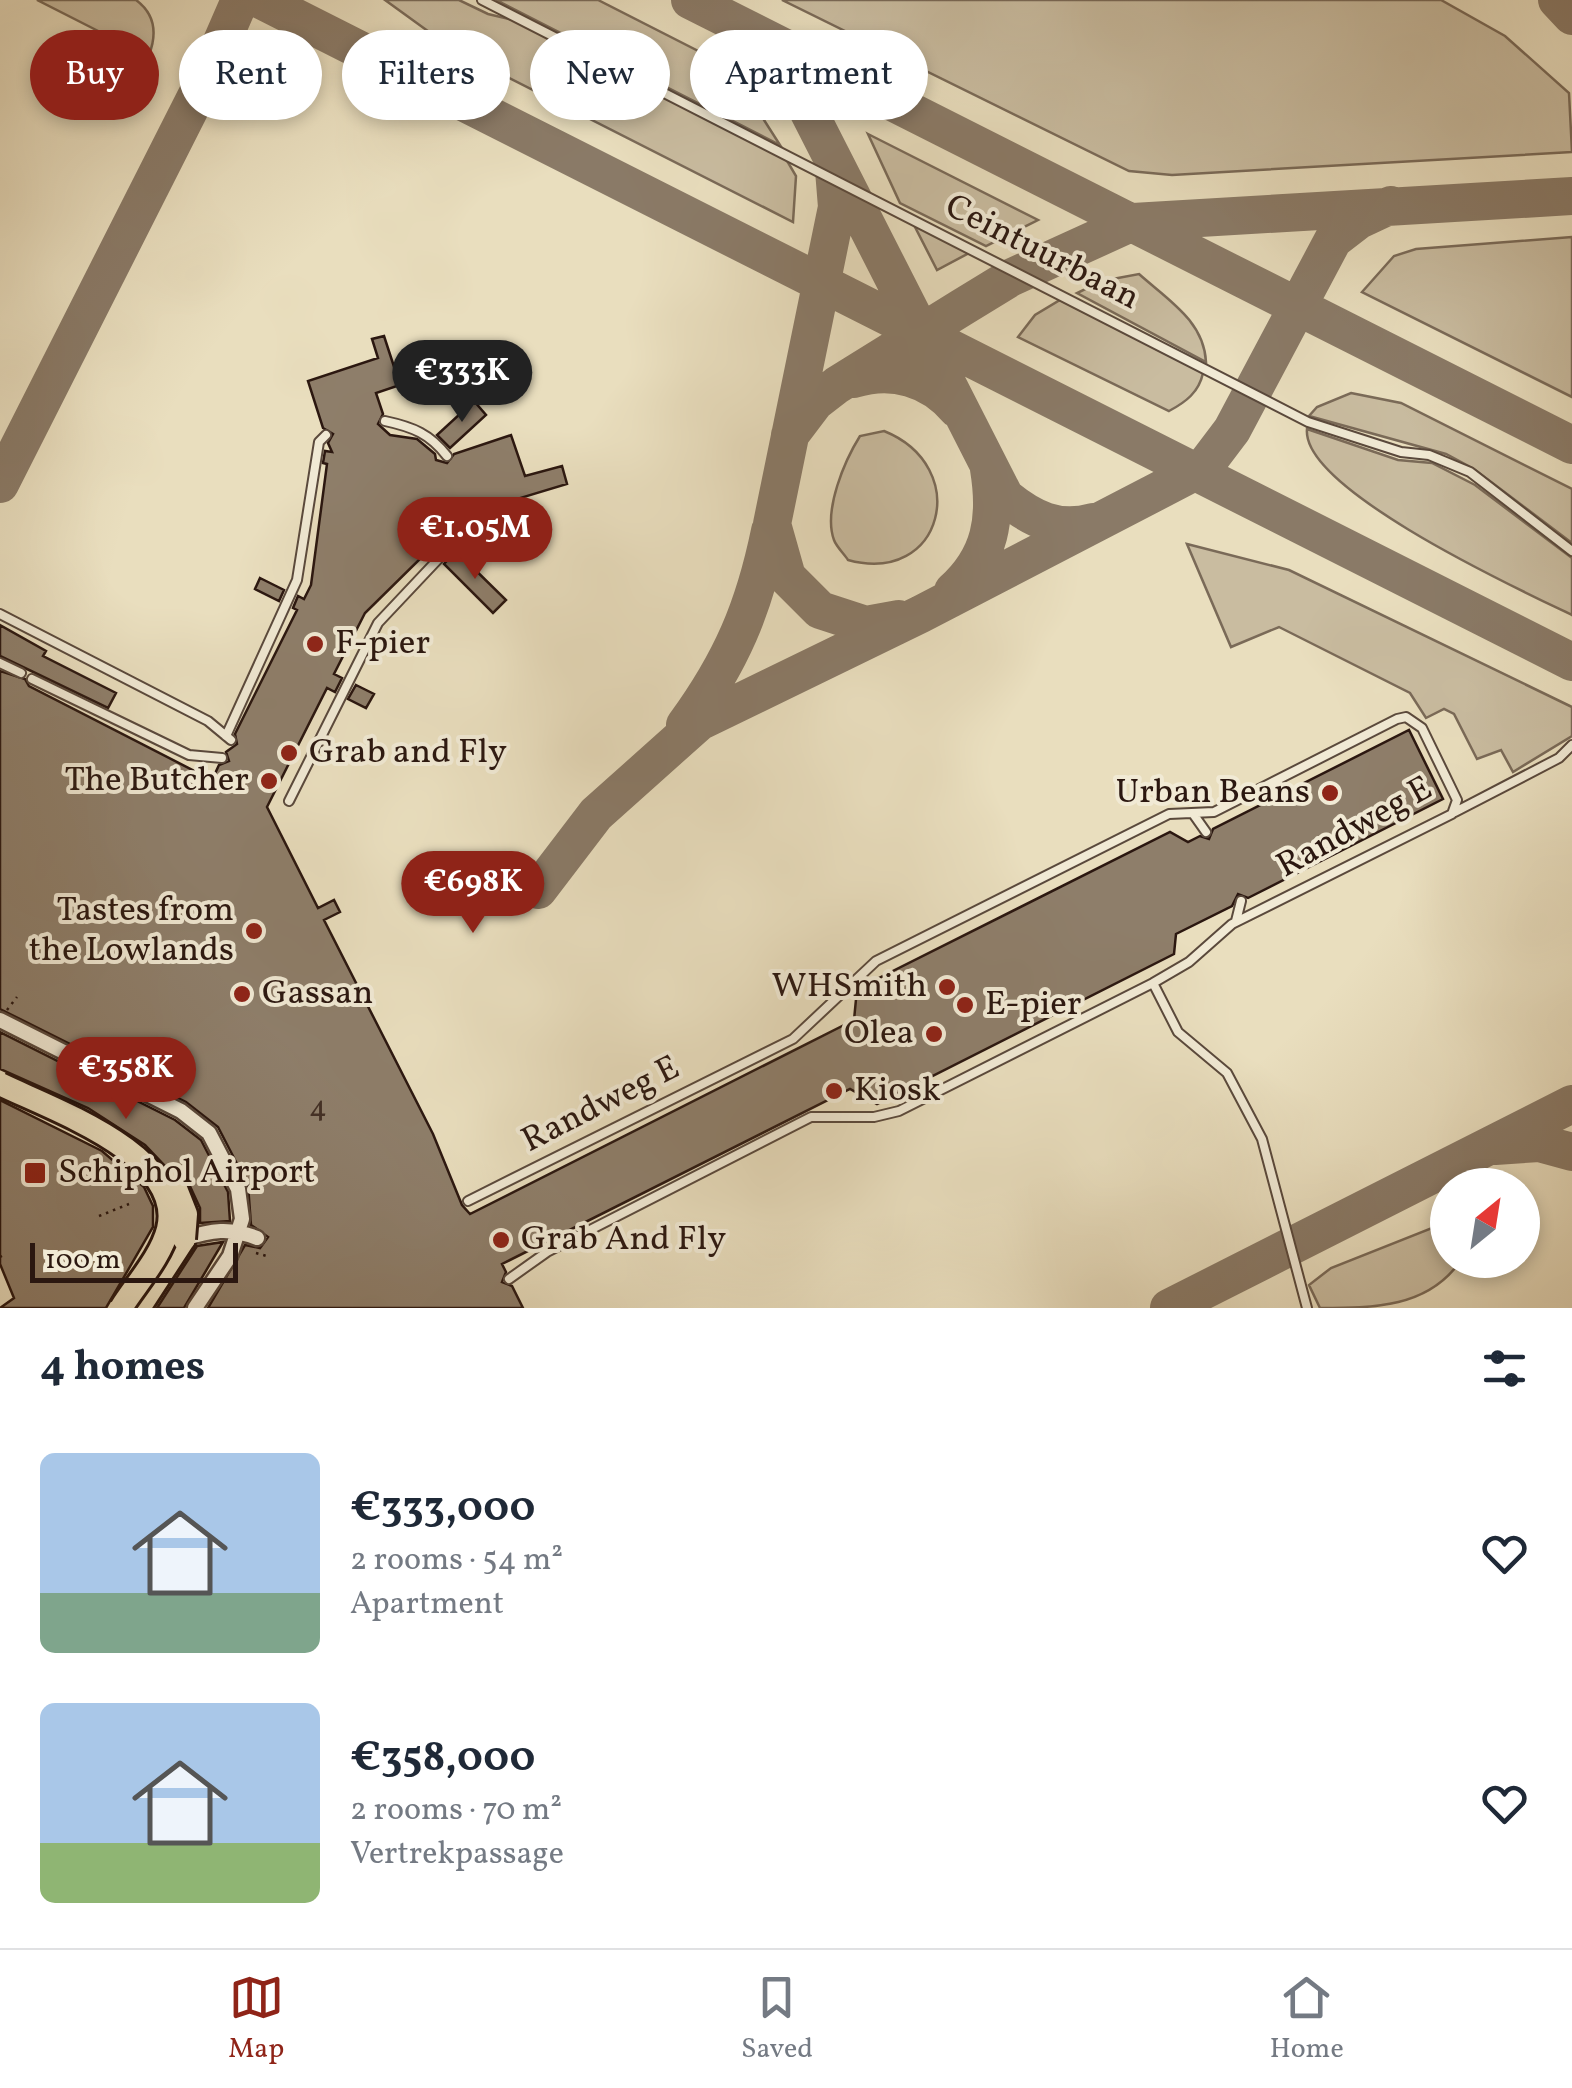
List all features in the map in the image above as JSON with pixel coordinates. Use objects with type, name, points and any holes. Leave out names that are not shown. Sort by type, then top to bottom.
[{"type":"main road","points":[[0,1070],[154,1150],[186,1214],[184,1239],[139,1308]]},
{"type":"main road","points":[[0,1084],[132,1150],[154,1175],[170,1224],[165,1239],[121,1308]]},
{"type":"street","points":[[0,1020],[199,1122],[238,1189],[243,1206],[240,1231],[230,1256],[195,1308]]},
{"type":"street","points":[[186,1214],[212,1229]]},
{"type":"street","points":[[184,1239],[212,1229],[240,1231],[257,1238]]},
{"type":"lane","name":"Ceintuurbaan","points":[[482,0],[1308,422],[1401,452],[1430,455],[1470,472],[1572,551]]},
{"type":"lane","points":[[386,421],[412,426],[432,438],[447,456]]},
{"type":"lane","points":[[0,614],[208,722],[229,738],[297,580],[319,442],[326,435]]},
{"type":"lane","points":[[289,801],[378,623],[477,518],[478,511]]},
{"type":"lane","points":[[0,663],[20,673]]},
{"type":"lane","points":[[32,679],[189,756],[222,758]]},
{"type":"lane","name":"Randweg E","points":[[468,1201],[793,1038],[876,961],[1169,814],[1214,812],[1406,717],[1422,728],[1457,800],[1452,814],[1236,922],[1189,962],[1153,984],[899,1111],[874,1117],[806,1115],[547,1252],[509,1279]]},
{"type":"lane","points":[[1452,814],[1559,758],[1572,745]]},
{"type":"lane","points":[[1194,815],[1206,832]]},
{"type":"lane","points":[[1236,922],[1240,902]]},
{"type":"lane","points":[[1153,984],[1178,1032],[1227,1074],[1262,1140],[1307,1308]]},
{"type":"lane","points":[[774,1048],[778,1058]]},
{"type":"path","points":[[84,1178],[114,1166]]},
{"type":"path","points":[[99,1216],[129,1204]]},
{"type":"shaded area","points":[[37,0],[136,0],[153,25],[153,30],[96,30]]},
{"type":"shaded area","points":[[385,0],[459,0],[533,30],[530,89],[510,78],[510,30],[426,30]]},
{"type":"shaded area","points":[[496,0],[598,0],[657,30],[555,30]]},
{"type":"shaded area","points":[[782,0],[1441,0],[1505,36],[1569,93],[1572,152],[1172,175],[1129,171],[928,72],[928,30],[843,30]]},
{"type":"shaded area","points":[[670,37],[690,47],[690,99],[670,89]]},
{"type":"shaded area","points":[[670,100],[690,110],[690,120],[709,120],[786,159],[796,176],[793,222],[592,120],[670,120]]},
{"type":"shaded area","points":[[731,120],[764,120],[780,145]]},
{"type":"shaded area","points":[[868,134],[1038,220],[986,246],[900,203]]},
{"type":"shaded area","points":[[913,223],[971,252],[937,270]]},
{"type":"shaded area","points":[[1572,237],[1572,397],[1362,292],[1394,256],[1416,249]]},
{"type":"shaded area","points":[[1139,274],[1192,323],[1206,362],[1077,293],[1102,281]]},
{"type":"shaded area","points":[[1060,300],[1203,373],[1195,391],[1169,411],[1018,337],[1035,315]]},
{"type":"shaded area","points":[[1351,393],[1401,403],[1572,489],[1572,543],[1474,469],[1446,454],[1309,416],[1317,407]]},
{"type":"shaded area","points":[[1307,429],[1398,460],[1432,463],[1475,485],[1572,558],[1572,615],[1464,561],[1374,508],[1339,480],[1315,453]]},
{"type":"shaded area","points":[[884,431],[912,448],[929,470],[937,494],[935,519],[925,540],[906,556],[880,563],[848,560],[835,542],[831,528],[833,500],[860,436]]},
{"type":"shaded area","points":[[1187,544],[1289,570],[1572,707],[1572,736],[1513,772],[1501,750],[1477,759],[1454,714],[1444,709],[1426,718],[1410,693],[1279,627],[1231,647]]},
{"type":"shaded area","points":[[1430,1229],[1430,1278],[1446,1278],[1433,1288],[1398,1302],[1320,1308],[1309,1285],[1331,1268]]},
{"type":"building","points":[[384,336],[400,385],[376,393],[383,414],[378,424],[390,435],[417,439],[435,454],[436,460],[447,463],[454,454],[511,435],[525,476],[562,466],[567,484],[484,509],[472,505],[470,513],[442,537],[445,540],[433,554],[429,550],[365,613],[334,674],[342,678],[335,692],[327,688],[267,807],[318,908],[334,900],[340,912],[324,920],[433,1134],[462,1205],[470,1214],[854,1020],[857,989],[1170,832],[1188,842],[1200,836],[1209,839],[1213,829],[1409,730],[1443,799],[1248,898],[1238,894],[1232,906],[1176,934],[1174,954],[877,1104],[850,1089],[502,1264],[506,1272],[502,1282],[512,1286],[523,1308],[208,1308],[245,1245],[260,1248],[268,1237],[251,1225],[248,1185],[218,1127],[186,1102],[0,1009],[0,671],[25,679],[29,686],[212,780],[219,765],[229,761],[226,752],[237,744],[235,734],[297,610],[293,608],[298,596],[304,599],[311,585],[327,464],[323,463],[325,451],[332,452],[328,443],[333,434],[323,428],[308,381],[378,358],[372,339]]},
{"type":"building","points":[[474,401],[486,415],[450,448],[437,435]]},
{"type":"building","points":[[456,551],[506,600],[493,613],[444,564]]},
{"type":"building","points":[[260,578],[284,590],[279,601],[255,589]]},
{"type":"building","points":[[0,625],[46,651],[43,656],[116,693],[108,708],[0,656]]},
{"type":"building","points":[[356,685],[374,694],[366,708],[348,699]]},
{"type":"building","points":[[0,1032],[175,1120],[201,1140],[228,1192],[230,1221],[200,1223],[200,1208],[182,1169],[167,1168],[145,1145],[88,1108],[0,1069]]},
{"type":"building","points":[[0,1100],[102,1151],[144,1187],[153,1206],[153,1227],[106,1308],[0,1308],[14,1298],[0,1264]]},
{"type":"building","points":[[223,1242],[184,1308],[157,1308],[197,1246]]},
{"type":"taxiway","points":[[0,484],[210,69],[240,0]]},
{"type":"taxiway","points":[[261,0],[1572,662]]},
{"type":"taxiway","points":[[690,0],[1572,445]]},
{"type":"taxiway","points":[[1557,0],[1572,16]]},
{"type":"taxiway","points":[[813,120],[1005,497],[1046,522],[1093,522]]},
{"type":"taxiway","points":[[834,170],[837,207],[772,524],[787,577],[820,610],[866,625],[899,619]]},
{"type":"taxiway","points":[[790,435],[815,402],[837,385],[1010,278],[1133,222],[1572,196]]},
{"type":"taxiway","points":[[538,890],[596,814],[699,722],[921,614],[1204,467],[1232,430],[1333,240],[1359,220],[1391,205]]},
{"type":"taxiway","points":[[854,379],[882,374],[910,378],[935,390],[957,409]]},
{"type":"taxiway","points":[[953,591],[976,564],[988,536],[992,504],[989,469]]},
{"type":"taxiway","points":[[685,725],[739,634],[770,531]]},
{"type":"taxiway","points":[[1169,1308],[1572,1104]]},
{"type":"taxiway","points":[[1495,1146],[1539,1143],[1572,1152]]},
{"type":"place","name":"F-pier","points":[[315,644]]},
{"type":"place","name":"Grab and Fly","points":[[289,753]]},
{"type":"place","name":"The Butcher","points":[[269,781]]},
{"type":"place","name":"Urban Beans","points":[[1330,793]]},
{"type":"place","name":"Tastes from the Lowlands","points":[[254,931]]},
{"type":"place","name":"WHSmith","points":[[947,987]]},
{"type":"place","name":"Gassan","points":[[242,994]]},
{"type":"place","name":"E-pier","points":[[965,1005]]},
{"type":"place","name":"Olea","points":[[934,1034]]},
{"type":"place","name":"Kiosk","points":[[834,1091]]},
{"type":"place","name":"Schiphol Airport","points":[[35,1173]]},
{"type":"place","name":"Grab And Fly","points":[[501,1240]]}]
